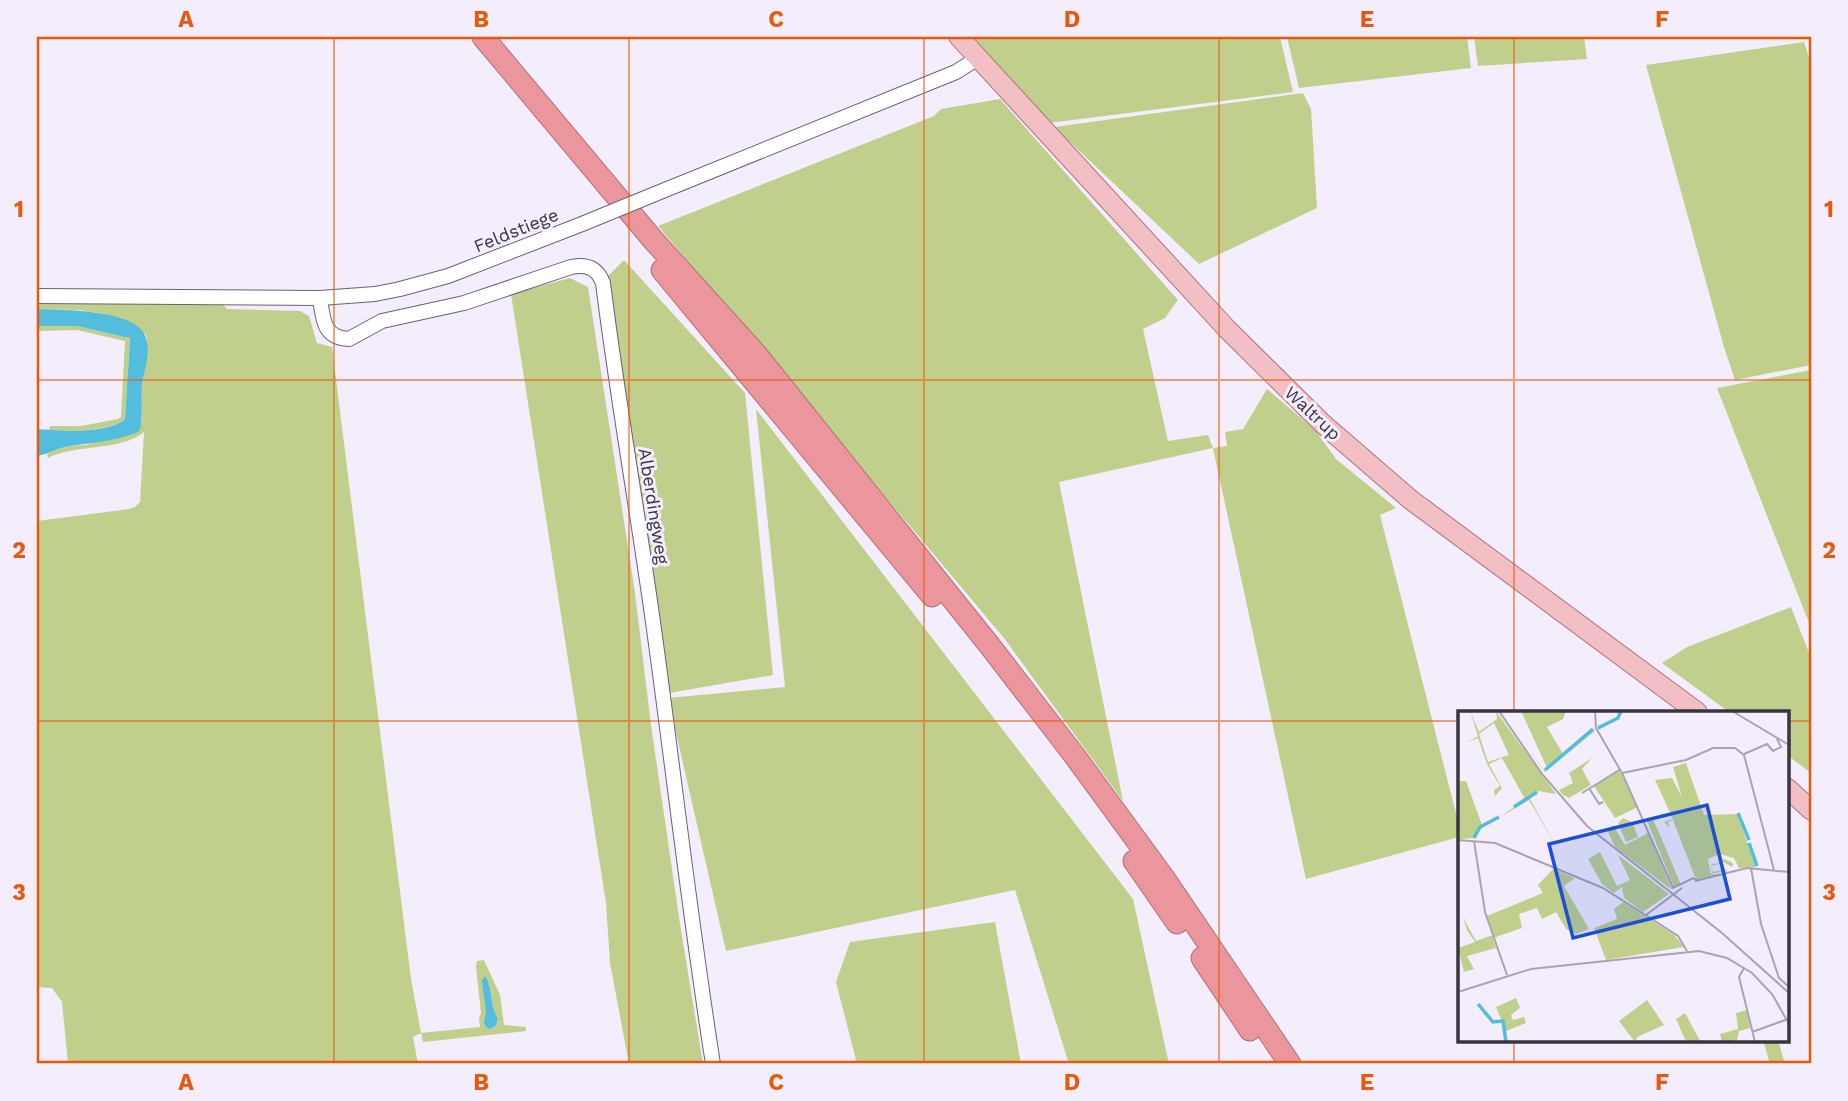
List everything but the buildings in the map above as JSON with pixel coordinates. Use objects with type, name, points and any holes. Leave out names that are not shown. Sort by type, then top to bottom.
[{"type":"highway","points":[[469,37],[809,445],[980,656],[1141,871],[1272,1064]]},
{"type":"highway","points":[[483,37],[645,230],[757,355],[990,646],[1164,878],[1290,1064]]},
{"type":"main road","name":"Waltrup","points":[[959,37],[1227,329],[1323,424],[1411,500],[1696,711]]},
{"type":"main road","points":[[1788,789],[1811,810]]},
{"type":"street","name":"Feldstiege","points":[[37,296],[342,298],[375,294],[438,280],[956,72],[978,58]]},
{"type":"street","name":"Alberdingweg","points":[[320,298],[323,319],[329,331],[343,339],[349,339],[382,321],[464,303],[570,267],[586,266],[600,275],[656,644],[691,918],[713,1064]]},
{"type":"green space","points":[[971,37],[1280,37],[1293,92],[1049,123]]},
{"type":"green space","points":[[1287,37],[1467,37],[1471,68],[1299,88]]},
{"type":"green space","points":[[1474,37],[1584,37],[1587,59],[1478,66]]},
{"type":"green space","points":[[1804,42],[1811,64],[1811,365],[1735,380],[1646,65]]},
{"type":"green space","points":[[1303,93],[1311,109],[1317,208],[1199,264],[1054,127]]},
{"type":"green space","points":[[1000,99],[1178,300],[1165,318],[1143,329],[1168,441],[1208,435],[1213,448],[1059,482],[1123,801],[1004,638],[658,226],[934,116],[941,109]]},
{"type":"green space","points":[[624,260],[745,393],[773,675],[669,693],[606,278]]},
{"type":"green space","points":[[570,278],[588,287],[635,593],[680,924],[703,1064],[629,1064],[610,963],[606,903],[511,294]]},
{"type":"green space","points":[[37,300],[223,304],[227,309],[300,311],[309,316],[317,343],[332,347],[411,979],[421,1033],[413,1037],[418,1064],[68,1064],[62,1002],[52,988],[37,987],[37,521],[129,509],[140,502],[144,432],[135,438],[111,445],[71,451],[48,458],[47,454],[68,446],[129,435],[142,422],[147,346],[146,334],[105,314],[80,310],[37,309]]},
{"type":"green space","points":[[37,326],[77,326],[130,337],[125,419],[100,428],[78,431],[49,430],[50,426],[81,426],[121,417],[125,341],[77,330],[37,331]]},
{"type":"green space","points":[[1811,370],[1811,628],[1717,388]]},
{"type":"green space","points":[[1267,389],[1316,431],[1336,459],[1396,508],[1380,515],[1458,821],[1458,837],[1306,879],[1213,448],[1227,446],[1225,432],[1243,429]]},
{"type":"green space","points":[[756,409],[1133,899],[1169,1064],[1069,1064],[1015,890],[726,951],[668,698],[785,687]]},
{"type":"green space","points":[[1791,607],[1811,658],[1811,773],[1788,756],[1788,711],[1728,711],[1662,663],[1687,647]]},
{"type":"green space","points":[[995,922],[1021,1064],[857,1064],[836,982],[850,942]]},
{"type":"green space","points":[[484,960],[500,995],[504,1025],[526,1027],[526,1031],[423,1042],[421,1033],[480,1027],[477,961]],"holes":[[[489,982],[498,1021],[493,1028],[486,1014]]]},
{"type":"green space","points":[[1779,1042],[1785,1064],[1770,1064],[1764,1043]]},
{"type":"water","points":[[37,309],[115,316],[140,328],[146,338],[148,350],[142,386],[140,430],[111,440],[65,447],[37,456],[37,429],[96,429],[117,424],[125,419],[130,338],[77,326],[37,326]]},
{"type":"water","points":[[486,977],[498,1019],[491,1029],[484,1023],[486,1012],[482,981]]}]
